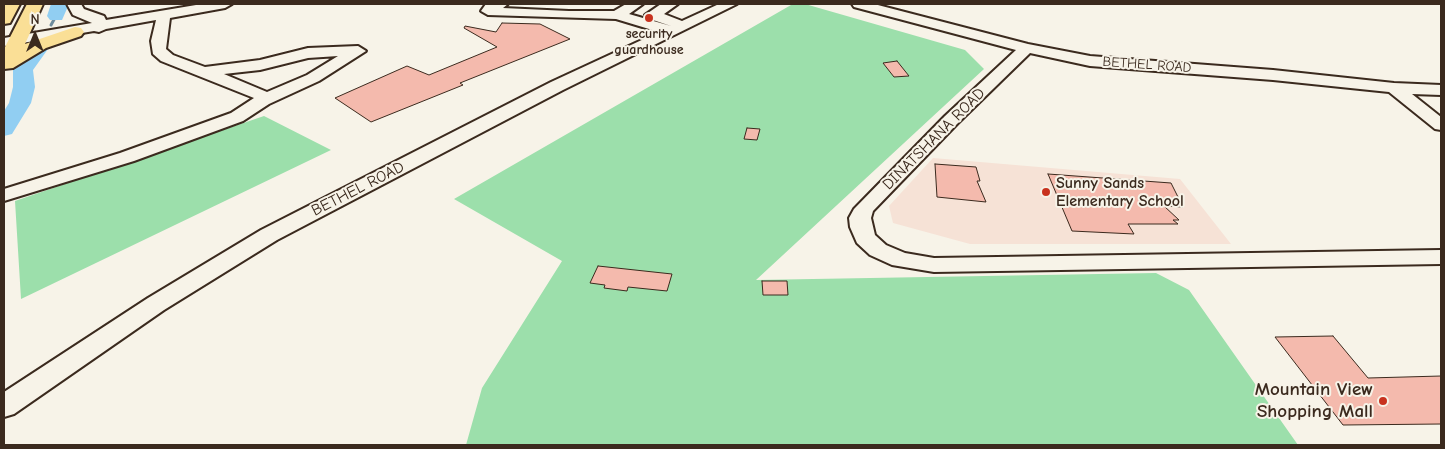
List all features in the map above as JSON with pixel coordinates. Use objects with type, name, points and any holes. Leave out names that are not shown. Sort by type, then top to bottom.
[{"type":"main road","points":[[4,19],[12,4]]},
{"type":"main road","points":[[5,66],[10,42],[31,11],[47,27],[86,30]]},
{"type":"main road","points":[[5,66],[39,44],[86,30]]},
{"type":"street","points":[[74,4],[78,12],[99,19],[86,30]]},
{"type":"street","points":[[10,42],[86,30],[164,15],[198,6],[225,4]]},
{"type":"street","points":[[501,4],[494,4],[488,11],[569,15],[621,9],[679,28]]},
{"type":"street","points":[[512,4],[621,9],[652,15],[679,28]]},
{"type":"street","points":[[652,15],[671,4]]},
{"type":"street","name":"BETHEL ROAD","points":[[4,406],[156,304],[269,235],[557,86],[730,4]]},
{"type":"street","name":"BETHEL ROAD","points":[[859,4],[1027,48],[1090,61],[1273,75],[1394,88],[1441,90]]},
{"type":"street","points":[[164,15],[158,41],[158,51],[167,58],[260,94],[263,100]]},
{"type":"street","name":"DINATSHANA ROAD","points":[[1027,48],[951,120],[864,209],[860,218],[865,238],[878,250],[900,260],[934,265],[1441,257]]},
{"type":"street","points":[[4,195],[127,157],[228,120],[263,100],[313,78],[358,50],[308,53],[260,65],[203,72]]},
{"type":"street","points":[[1394,88],[1441,124]]},
{"type":"shaded area","name":"Sunny Sands Elementary School","points":[[933,158],[1180,179],[1231,244],[970,244],[893,223],[889,206]]},
{"type":"green space","points":[[805,4],[965,50],[984,69],[756,280],[1156,273],[1189,290],[1298,445],[466,445],[482,388],[562,261],[454,199],[791,5]]},
{"type":"green space","points":[[264,116],[331,150],[21,299],[15,201]]},
{"type":"building","points":[[502,23],[540,24],[570,39],[460,83],[463,85],[371,122],[335,98],[407,66],[429,75],[497,47],[464,28],[465,26],[496,32]]},
{"type":"building","points":[[897,61],[909,76],[894,77],[883,63]]},
{"type":"building","points":[[747,128],[760,129],[757,140],[744,139]]},
{"type":"building","points":[[935,164],[976,167],[980,181],[977,181],[986,202],[937,197]]},
{"type":"building","points":[[1048,174],[1171,183],[1183,207],[1164,206],[1179,220],[1173,220],[1178,224],[1128,224],[1134,234],[1072,231]]},
{"type":"building","points":[[598,266],[672,274],[667,291],[628,287],[627,291],[604,288],[605,285],[590,283]]},
{"type":"building","points":[[762,281],[787,281],[788,295],[763,295]]},
{"type":"building","name":"Mountain View Shopping Mall","points":[[1333,336],[1368,378],[1441,376],[1441,424],[1343,425],[1275,337]]},
{"type":"waterway","points":[[56,16],[60,4]]},
{"type":"waterway","points":[[51,25],[56,16]]},
{"type":"waterway","points":[[4,129],[20,103],[24,87],[23,70],[38,49]]},
{"type":"place","name":"security guardhouse","points":[[649,18]]},
{"type":"place","name":"Sunny Sands Elementary School","points":[[1046,192]]},
{"type":"place","name":"Mountain View Shopping Mall","points":[[1383,401]]}]
